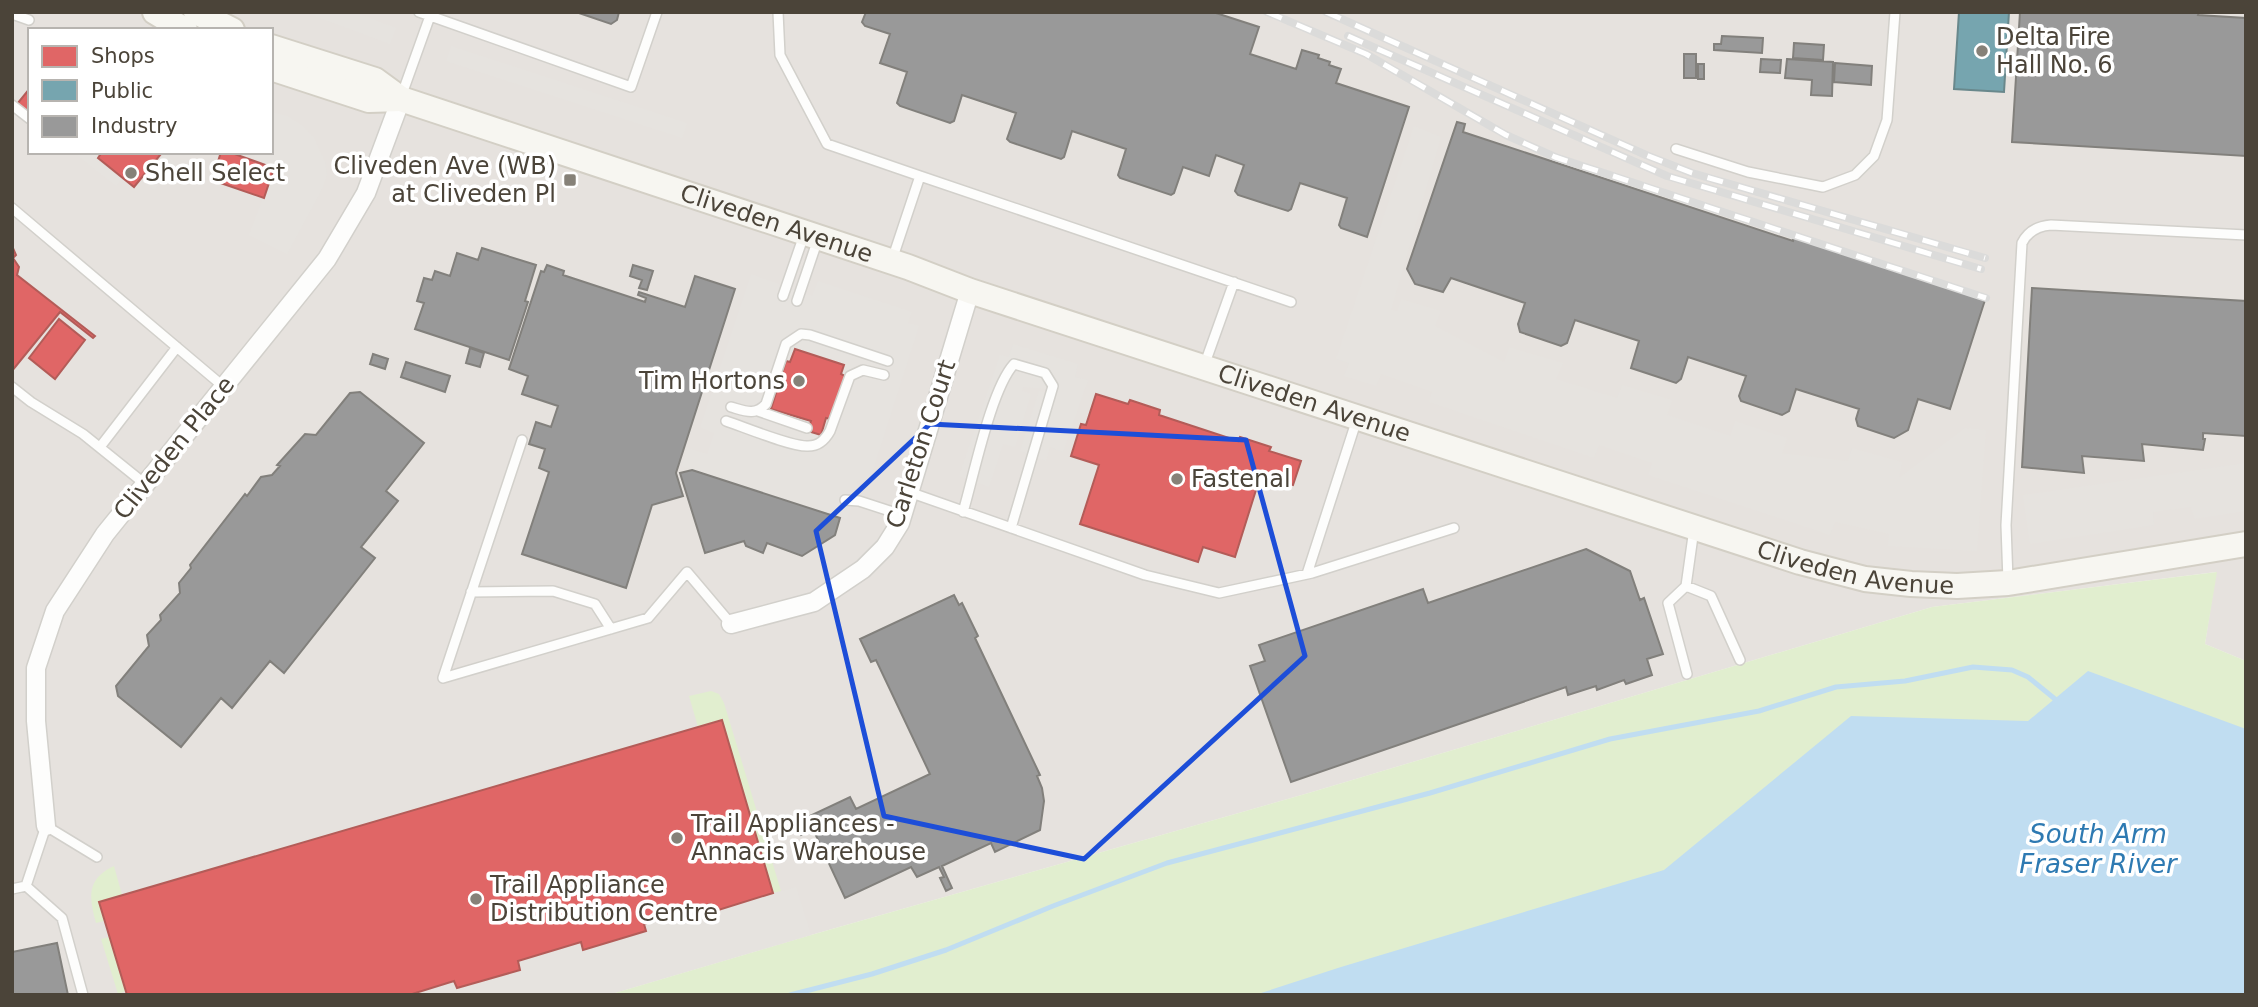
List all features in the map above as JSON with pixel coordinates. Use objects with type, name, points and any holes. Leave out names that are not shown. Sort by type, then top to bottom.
[{"type":"street","points":[[155,12],[182,28]]},
{"type":"street","points":[[205,18],[228,28]]},
{"type":"street","name":"Cliveden Avenue","points":[[273,48],[375,80],[401,99],[891,262],[970,291],[1800,562],[1866,579],[1957,586],[2008,583],[2246,544]]},
{"type":"street","name":"Cliveden Avenue","points":[[273,69],[369,100],[401,99]]},
{"type":"street","name":"Cliveden Place","points":[[46,826],[36,721],[36,668],[55,611],[105,534],[327,259],[366,194],[401,99]]},
{"type":"street","name":"Carleton Court","points":[[732,624],[814,602],[871,562],[885,547],[902,515],[970,291]]},
{"type":"lane","points":[[419,12],[631,87],[657,12]]},
{"type":"lane","points":[[778,12],[780,55],[827,144],[1291,302]]},
{"type":"lane","points":[[1676,149],[1748,172],[1823,187],[1855,175],[1874,156],[1887,120],[1895,12]]},
{"type":"lane","points":[[14,15],[29,20]]},
{"type":"lane","points":[[401,99],[430,16]]},
{"type":"lane","points":[[12,105],[28,117]]},
{"type":"lane","points":[[891,262],[920,176]]},
{"type":"lane","points":[[12,208],[224,387]]},
{"type":"lane","points":[[2008,583],[2006,524],[2022,243],[2025,237],[2041,225],[2246,235]]},
{"type":"lane","points":[[783,296],[811,236]]},
{"type":"lane","points":[[797,300],[811,236]]},
{"type":"lane","points":[[1203,367],[1234,282]]},
{"type":"lane","points":[[758,411],[766,404],[786,344],[801,334],[888,362]]},
{"type":"lane","points":[[100,447],[177,347]]},
{"type":"lane","points":[[963,512],[996,396],[1007,372],[1014,364],[1045,373],[1053,386],[1012,528]]},
{"type":"lane","points":[[726,421],[801,446],[818,444],[825,440],[830,431],[850,376],[863,370],[884,375]]},
{"type":"lane","points":[[12,387],[100,447],[145,484]]},
{"type":"lane","points":[[731,407],[747,412],[758,411],[807,428]]},
{"type":"lane","points":[[1307,574],[1357,418]]},
{"type":"lane","points":[[522,440],[443,678],[648,618],[687,572],[732,624]]},
{"type":"lane","points":[[909,492],[1145,575],[1219,593],[1307,574],[1454,528]]},
{"type":"lane","points":[[845,500],[859,501],[902,515]]},
{"type":"lane","points":[[1687,674],[1668,603],[1686,586],[1694,527]]},
{"type":"lane","points":[[1686,586],[1711,596],[1740,660]]},
{"type":"lane","points":[[471,592],[553,591],[595,604],[611,629]]},
{"type":"lane","points":[[26,886],[46,826],[97,856]]},
{"type":"lane","points":[[12,889],[26,886]]},
{"type":"lane","points":[[26,886],[62,918],[83,995]]},
{"type":"highlighted area","points":[[930,424],[1246,440],[1305,656],[1084,859],[884,816],[816,531]]},
{"type":"shaded area","points":[[12,12],[2246,12],[2246,661],[2205,644],[2216,572],[1932,607],[1312,792],[608,995],[12,995]]},
{"type":"shaded area","points":[[304,12],[354,12],[396,28],[390,44]]},
{"type":"shaded area","points":[[451,46],[687,123],[682,138],[446,61]]},
{"type":"shaded area","points":[[273,112],[287,116],[303,126],[314,138],[325,162],[327,175],[322,189],[287,254],[249,235],[274,168],[254,161],[256,154],[273,154]]},
{"type":"shaded area","points":[[1414,126],[1441,137],[1391,310],[1397,311],[1401,299],[1441,311],[1435,326],[1504,362],[1509,347],[1563,363],[1556,379],[1617,398],[1622,385],[1672,400],[1667,415],[1730,436],[1735,421],[1787,438],[1782,453],[1848,461],[1852,448],[1902,462],[1899,478],[1965,428],[1986,430],[1977,551],[1888,546],[1889,534],[1835,522],[1830,535],[1648,475],[1652,463],[1599,445],[1594,458],[1429,402],[1432,392],[1381,374],[1376,386],[1344,376],[1349,363],[1336,359]]},
{"type":"shaded area","points":[[97,154],[94,158],[121,179],[116,186],[77,155]]},
{"type":"shaded area","points":[[165,154],[176,163],[154,190],[143,181]]},
{"type":"shaded area","points":[[751,274],[812,296],[818,281],[912,312],[908,323],[919,326],[871,476],[867,482],[856,482],[859,487],[847,519],[681,466],[687,448],[707,454],[714,433],[700,427]]},
{"type":"shaded area","points":[[1013,344],[1078,364],[1075,377],[1088,380],[1063,452],[1050,447],[1046,461],[1020,451],[1039,391],[1047,393],[1048,389],[1023,387],[1022,391],[1031,394],[1015,447],[1003,444],[989,487],[959,476],[1000,355],[1009,357]]},
{"type":"shaded area","points":[[2246,463],[2246,511],[2195,519],[2191,507],[2153,512],[2154,525],[2030,544],[2023,495]]},
{"type":"shaded area","points":[[796,887],[811,935],[607,995],[409,995],[454,981],[457,988],[520,970],[518,961],[581,942],[584,949],[646,931],[644,924],[710,904],[713,911]]},
{"type":"green space","points":[[2217,572],[2205,644],[2246,661],[2246,856],[1336,995],[608,995],[1312,792],[1932,607]]},
{"type":"green space","points":[[711,691],[719,694],[724,703],[781,891],[773,893],[722,720],[698,727],[689,696]]},
{"type":"green space","points":[[114,866],[122,895],[99,902],[104,921],[96,923],[91,897],[94,883]]},
{"type":"green space","points":[[109,937],[126,991],[118,994],[101,939]]},
{"type":"water","name":"South Arm Fraser River","points":[[2088,671],[2246,729],[2246,995],[1255,995],[1664,870],[1851,716],[2028,721]]},
{"type":"building: Shops","points":[[28,90],[28,112],[17,104]]},
{"type":"building: Shops","name":"Shell Select","points":[[101,154],[161,154],[134,187],[98,158]]},
{"type":"building: Shops","points":[[220,154],[235,154],[274,168],[264,198],[212,180]]},
{"type":"building: Shops","points":[[12,246],[16,255],[13,258],[19,267],[17,275],[95,336],[93,338],[60,312],[12,371]]},
{"type":"building: Shops","points":[[59,319],[85,340],[55,379],[29,358]]},
{"type":"building: Shops","points":[[795,349],[844,365],[841,374],[845,376],[831,419],[826,418],[821,435],[808,431],[811,421],[771,409],[786,361],[790,362]]},
{"type":"building: Shops","name":"Fastenal","points":[[1096,394],[1128,404],[1130,400],[1160,410],[1159,415],[1238,441],[1240,437],[1271,447],[1269,451],[1301,461],[1293,485],[1261,474],[1235,557],[1203,547],[1198,562],[1080,524],[1099,465],[1071,456],[1081,424],[1086,425]]},
{"type":"building: Shops","points":[[722,720],[773,893],[712,912],[710,904],[644,924],[646,931],[583,950],[581,942],[518,961],[520,970],[457,988],[454,981],[409,995],[127,995],[99,902]]},
{"type":"building: Public","name":"Delta Fire Hall No. 6","points":[[1959,12],[2009,12],[2004,92],[1954,89]]},
{"type":"building: Industry","points":[[576,12],[619,12],[617,20],[611,24]]},
{"type":"building: Industry","points":[[866,12],[1213,12],[1259,27],[1250,54],[1296,69],[1302,50],[1319,55],[1318,58],[1330,62],[1329,65],[1341,69],[1336,83],[1409,107],[1367,237],[1339,225],[1347,198],[1300,183],[1288,211],[1238,195],[1235,191],[1244,165],[1216,155],[1209,176],[1183,167],[1171,195],[1120,178],[1118,175],[1126,149],[1072,131],[1061,159],[1007,139],[1016,113],[962,95],[954,121],[950,123],[900,106],[897,103],[907,72],[880,63],[890,34],[865,26],[862,22]]},
{"type":"building: Industry","points":[[2020,12],[2199,12],[2198,15],[2246,18],[2246,156],[2012,142]]},
{"type":"building: Industry","points":[[1722,36],[1763,38],[1762,53],[1714,50],[1714,44],[1721,44]]},
{"type":"building: Industry","points":[[1794,43],[1824,45],[1823,60],[1793,58]]},
{"type":"building: Industry","points":[[1684,54],[1696,54],[1696,78],[1684,78]]},
{"type":"building: Industry","points":[[1761,59],[1781,60],[1780,73],[1760,72]]},
{"type":"building: Industry","points":[[1787,59],[1833,62],[1832,96],[1811,95],[1812,80],[1785,78]]},
{"type":"building: Industry","points":[[1835,63],[1872,66],[1871,85],[1834,82]]},
{"type":"building: Industry","points":[[1698,64],[1704,64],[1704,79],[1698,79]]},
{"type":"building: Industry","points":[[1457,122],[1465,124],[1463,132],[1793,241],[1794,237],[1985,300],[1950,409],[1918,399],[1908,430],[1894,438],[1858,426],[1856,419],[1859,409],[1796,389],[1789,411],[1782,415],[1741,401],[1739,396],[1746,376],[1688,357],[1681,379],[1676,383],[1631,368],[1639,341],[1575,320],[1567,343],[1561,346],[1520,332],[1518,324],[1525,303],[1451,278],[1443,292],[1415,284],[1407,269]]},
{"type":"building: Industry","points":[[482,248],[536,265],[525,301],[528,302],[509,360],[415,329],[424,303],[417,301],[424,278],[432,280],[435,271],[450,276],[457,253],[478,260]]},
{"type":"building: Industry","points":[[547,265],[564,271],[563,275],[645,302],[646,298],[638,295],[639,292],[685,307],[695,276],[735,289],[676,473],[683,496],[652,505],[626,588],[522,554],[549,472],[539,468],[545,449],[529,444],[536,422],[551,427],[558,406],[522,394],[528,376],[509,369],[541,271],[544,272]]},
{"type":"building: Industry","points":[[633,265],[653,271],[647,290],[639,288],[642,280],[630,276]]},
{"type":"building: Industry","points":[[2032,288],[2246,301],[2246,436],[2203,433],[2203,450],[2142,444],[2144,461],[2082,456],[2084,473],[2022,467]]},
{"type":"building: Industry","points":[[470,348],[484,353],[480,367],[466,363]]},
{"type":"building: Industry","points":[[373,354],[388,359],[385,369],[370,364]]},
{"type":"building: Industry","points":[[406,362],[450,376],[445,392],[401,377]]},
{"type":"building: Industry","points":[[360,392],[424,443],[386,491],[398,501],[361,547],[375,558],[284,673],[270,661],[232,708],[221,698],[181,747],[118,696],[116,686],[149,646],[147,635],[161,620],[160,615],[180,593],[179,583],[191,568],[190,565],[245,494],[247,496],[261,477],[272,475],[280,466],[277,465],[305,434],[316,435],[350,393]]},
{"type":"building: Industry","points":[[692,470],[840,518],[835,535],[802,556],[767,543],[763,553],[746,546],[744,541],[705,553],[680,473]]},
{"type":"building: Industry","points":[[1586,549],[1630,571],[1640,600],[1644,598],[1663,654],[1647,659],[1652,675],[1626,684],[1624,680],[1597,690],[1596,686],[1568,695],[1566,687],[1291,782],[1250,666],[1265,661],[1259,645],[1423,589],[1428,603]]},
{"type":"building: Industry","points":[[954,595],[959,605],[962,603],[978,636],[975,638],[1040,775],[1037,776],[1044,801],[1040,830],[995,852],[991,843],[942,866],[952,888],[946,891],[940,878],[944,877],[939,867],[917,877],[911,867],[845,898],[813,829],[801,835],[795,823],[850,797],[856,809],[930,774],[876,660],[871,662],[860,639]]},
{"type":"building: Industry","points":[[57,943],[68,995],[12,995],[12,952]]},
{"type":"waterway","points":[[790,995],[872,974],[946,950],[1167,863],[1430,793],[1610,739],[1759,711],[1836,687],[1905,681],[1973,667],[2012,670],[2028,677],[2055,699],[2055,703]]},
{"type":"railway","points":[[1267,12],[1366,54],[1506,135],[1555,157],[1986,298]]},
{"type":"railway","points":[[1326,12],[1692,173],[1985,258]]},
{"type":"railway","points":[[1348,36],[1667,176],[1981,269]]},
{"type":"place","name":"Delta Fire Hall No. 6","points":[[1982,51]]},
{"type":"place","name":"Shell Select","points":[[131,173]]},
{"type":"place","name":"Cliveden Ave (WB) at Cliveden Pl","points":[[570,180]]},
{"type":"place","name":"Tim Hortons","points":[[799,381]]},
{"type":"place","name":"Fastenal","points":[[1177,479]]},
{"type":"place","name":"Trail Appliances - Annacis Warehouse","points":[[677,838]]},
{"type":"place","name":"Trail Appliance Distribution Centre","points":[[476,899]]}]
